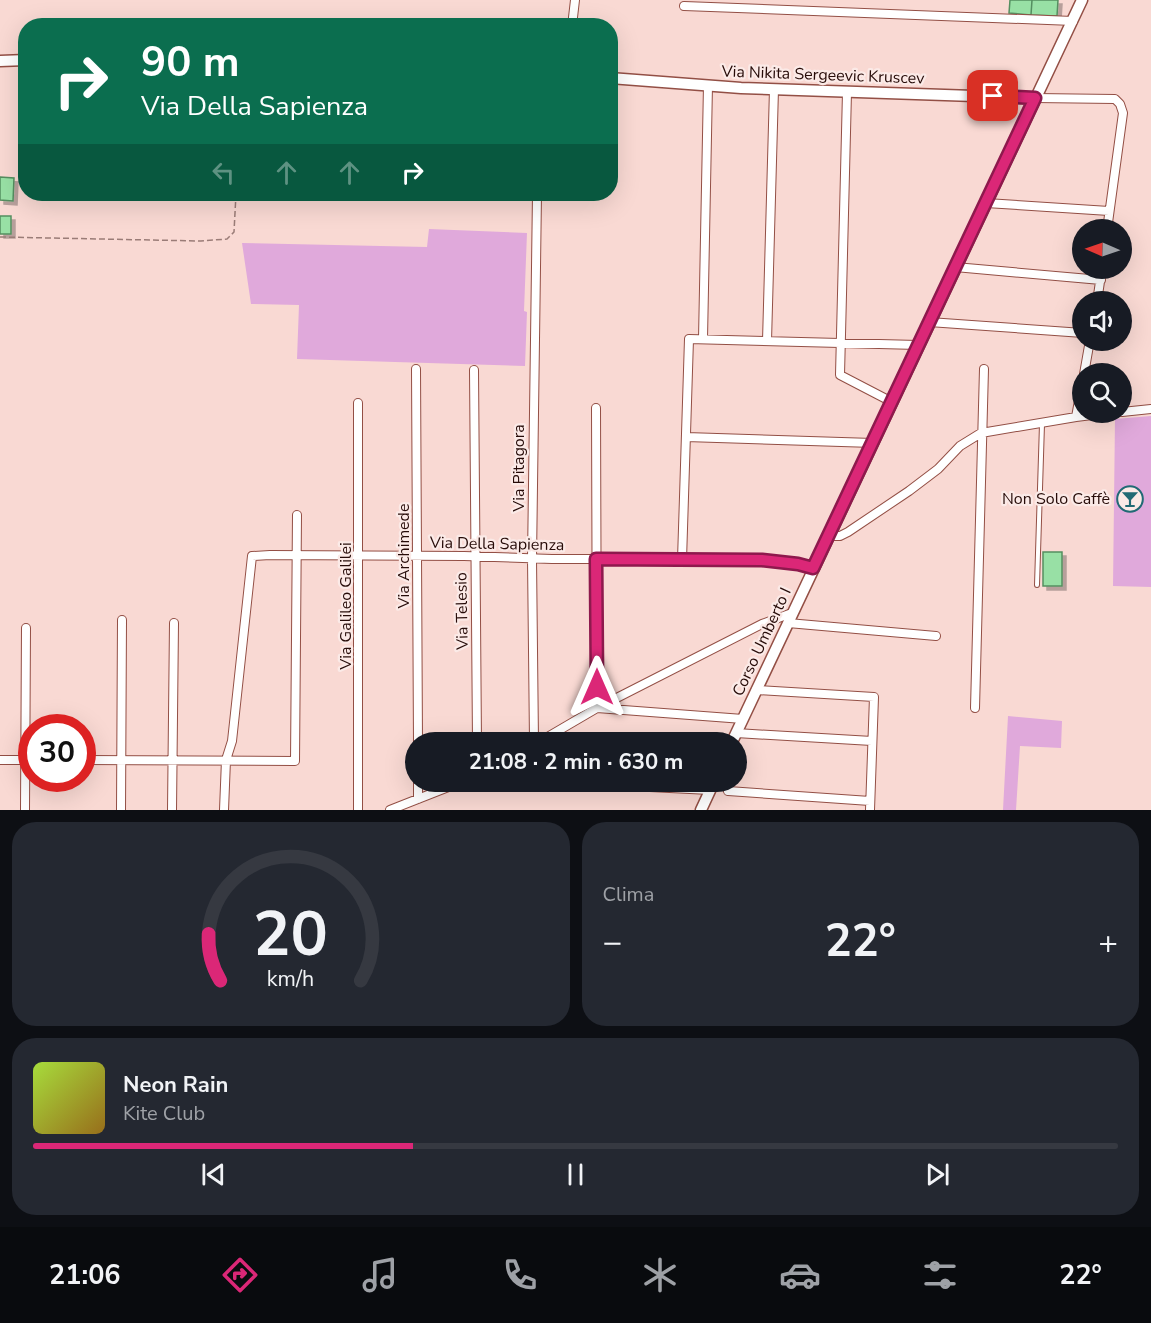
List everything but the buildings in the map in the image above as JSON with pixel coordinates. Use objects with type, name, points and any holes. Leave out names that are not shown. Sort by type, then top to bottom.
[{"type":"street","points":[[573,18],[575,0]]},
{"type":"street","name":"Corso Umberto I","points":[[737,732],[1082,0]]},
{"type":"street","points":[[684,6],[1073,21]]},
{"type":"street","points":[[0,61],[18,60]]},
{"type":"street","name":"Via Nikita Sergeevic Kruscev","points":[[618,79],[774,89],[1035,98]]},
{"type":"street","points":[[704,339],[708,85]]},
{"type":"street","points":[[767,341],[774,89]]},
{"type":"street","points":[[847,92],[840,375],[892,402]]},
{"type":"street","points":[[1035,98],[1115,99],[1120,104],[1123,113],[1109,219]]},
{"type":"street","name":"Via Pitagora","points":[[534,732],[532,559],[537,201]]},
{"type":"street","points":[[986,203],[1110,211]]},
{"type":"street","points":[[955,267],[1101,280],[1099,291]]},
{"type":"street","points":[[929,322],[1072,332]]},
{"type":"street","points":[[682,560],[689,339],[918,345]]},
{"type":"street","name":"Via Archimede","points":[[416,369],[418,732]]},
{"type":"street","points":[[975,708],[984,369]]},
{"type":"street","name":"Via Telesio","points":[[474,370],[477,732]]},
{"type":"street","name":"Via Galileo Galilei","points":[[358,403],[360,556],[358,810]]},
{"type":"street","points":[[596,408],[597,708]]},
{"type":"street","points":[[1132,411],[1151,409]]},
{"type":"street","points":[[829,536],[840,536],[848,532],[909,491],[938,469],[960,446],[981,433],[1072,418]]},
{"type":"street","points":[[686,437],[873,443]]},
{"type":"street","points":[[96,760],[295,761],[297,515]]},
{"type":"street","name":"Via Della Sapienza","points":[[226,760],[232,741],[252,556],[762,560],[813,568]]},
{"type":"street","points":[[556,732],[597,708],[762,624],[790,618],[936,636]]},
{"type":"street","points":[[121,810],[122,620]]},
{"type":"street","points":[[172,810],[174,623]]},
{"type":"street","points":[[26,628],[27,714]]},
{"type":"street","points":[[756,690],[874,696],[870,810]]},
{"type":"street","points":[[597,708],[743,719]]},
{"type":"street","points":[[747,738],[872,741]]},
{"type":"street","points":[[0,760],[18,760]]},
{"type":"street","points":[[224,810],[226,760]]},
{"type":"street","points":[[747,791],[870,801]]},
{"type":"street","points":[[26,810],[27,792]]},
{"type":"street","points":[[418,792],[418,799]]},
{"type":"street","points":[[390,810],[436,792]]},
{"type":"street","points":[[701,810],[709,792]]},
{"type":"lane","points":[[1037,585],[1042,423]]},
{"type":"path","points":[[0,237],[201,242],[227,239],[234,232],[236,201]]},
{"type":"shaded area","points":[[429,229],[527,233],[524,311],[527,312],[525,366],[297,359],[299,305],[251,304],[242,243],[427,247]]},
{"type":"shaded area","points":[[1151,416],[1151,587],[1113,586],[1115,423],[1132,423],[1132,418]]},
{"type":"shaded area","points":[[1008,716],[1062,721],[1061,748],[1020,746],[1016,810],[1003,810]]},
{"type":"place","name":"Non Solo Caffè","points":[[1130,499]]},
{"type":"route","points":[[597,687],[596,559],[762,560],[813,568],[1035,98],[993,96]]}]
